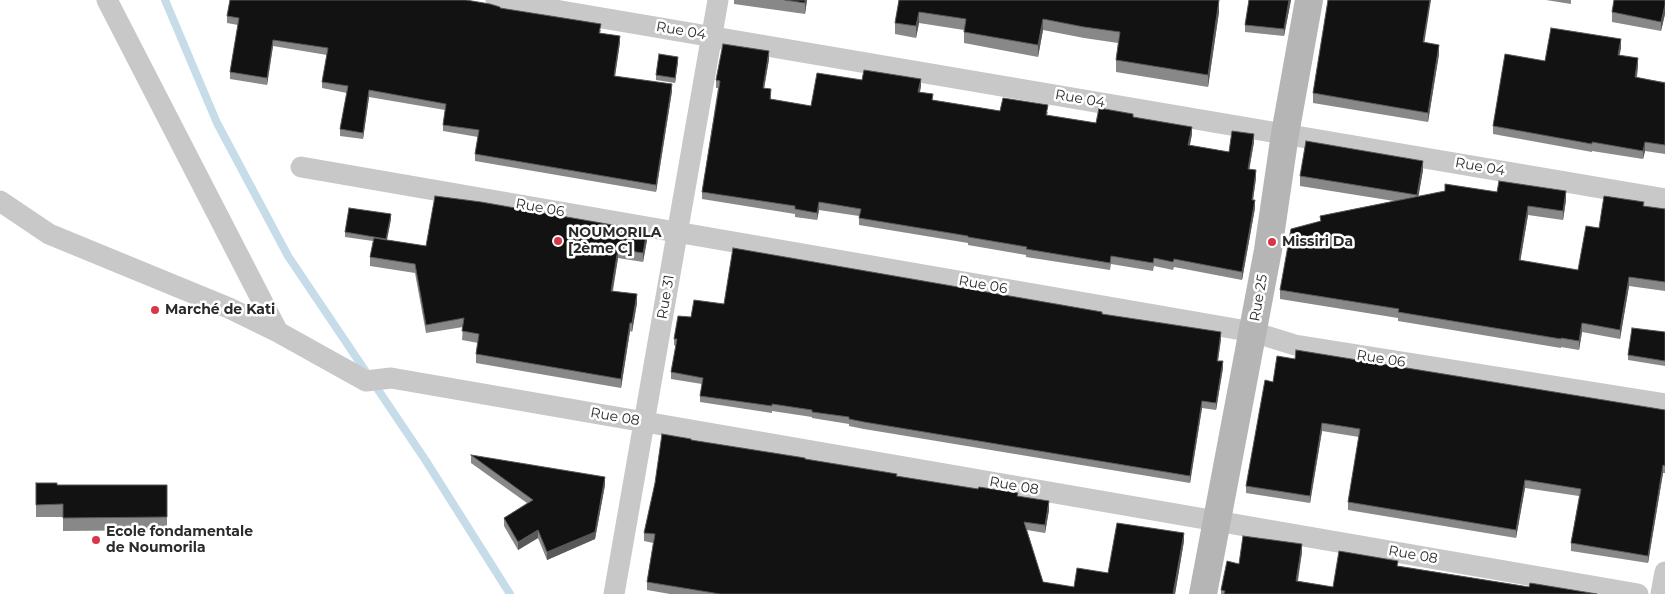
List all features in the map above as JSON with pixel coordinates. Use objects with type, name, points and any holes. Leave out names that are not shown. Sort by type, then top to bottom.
[{"type":"street","points":[[107,0],[278,332]]},
{"type":"street","name":"Rue 04","points":[[496,0],[1665,199]]},
{"type":"street","name":"Rue 31","points":[[614,594],[718,0]]},
{"type":"street","name":"Rue 25","points":[[1203,594],[1268,250],[1285,134],[1309,0]]},
{"type":"street","name":"Rue 06","points":[[301,167],[1253,332],[1295,345],[1665,404]]},
{"type":"street","points":[[0,201],[49,234],[229,308],[278,332]]},
{"type":"street","name":"Rue 08","points":[[278,332],[366,381],[391,378],[1638,594]]},
{"type":"street","points":[[1661,594],[1665,572]]},
{"type":"building","points":[[230,0],[466,0],[490,4],[500,8],[601,24],[599,33],[620,36],[614,76],[672,84],[656,185],[475,154],[479,130],[443,125],[446,104],[369,90],[363,133],[340,129],[348,86],[322,82],[328,48],[273,40],[267,78],[230,72],[239,18],[227,16]]},
{"type":"building","points":[[785,0],[805,0],[805,3]]},
{"type":"building","points":[[899,0],[1219,0],[1208,75],[1116,60],[1120,32],[1043,19],[1038,45],[964,32],[966,19],[919,12],[916,26],[895,23]]},
{"type":"building","points":[[1249,0],[1289,0],[1284,29],[1245,25]]},
{"type":"building","points":[[1328,0],[1430,0],[1423,42],[1439,45],[1428,113],[1313,93]]},
{"type":"building","points":[[1614,0],[1665,0],[1661,22],[1612,12]]},
{"type":"building","points":[[1551,28],[1621,39],[1618,55],[1638,58],[1635,77],[1665,83],[1665,145],[1645,142],[1643,151],[1493,126],[1505,54],[1545,61]]},
{"type":"building","points":[[723,44],[769,51],[763,88],[771,89],[770,99],[811,106],[817,73],[862,80],[864,70],[921,79],[918,92],[933,94],[932,100],[1000,111],[1003,98],[1048,105],[1046,115],[1096,123],[1099,108],[1133,114],[1133,117],[1192,127],[1188,145],[1229,152],[1232,131],[1254,134],[1248,169],[1256,170],[1252,200],[1255,200],[1242,272],[1174,259],[1173,262],[1154,258],[1153,263],[1111,256],[1110,263],[1026,249],[1027,247],[968,236],[859,218],[861,209],[819,202],[817,213],[795,209],[795,206],[702,192],[720,81],[716,80]]},
{"type":"building","points":[[659,54],[678,57],[675,78],[656,75]]},
{"type":"building","points":[[1306,141],[1423,161],[1417,195],[1300,176]]},
{"type":"building","points":[[1499,181],[1566,191],[1563,211],[1528,206],[1519,260],[1578,270],[1586,226],[1599,228],[1604,196],[1644,202],[1643,206],[1665,209],[1665,282],[1629,277],[1620,330],[1582,323],[1579,341],[1398,312],[1399,309],[1280,290],[1291,229],[1321,221],[1320,216],[1445,191],[1445,184],[1497,192]]},
{"type":"building","points":[[435,196],[481,202],[647,231],[643,253],[618,249],[611,291],[637,294],[632,323],[630,323],[621,379],[476,354],[479,334],[462,331],[464,318],[426,325],[415,264],[370,257],[374,238],[426,246]]},
{"type":"building","points":[[349,208],[391,214],[386,239],[345,232]]},
{"type":"building","points":[[733,248],[1102,312],[1102,314],[1221,332],[1217,361],[1223,361],[1216,403],[1202,401],[1190,476],[864,422],[849,419],[849,417],[812,412],[812,410],[700,396],[703,378],[671,372],[677,339],[674,339],[678,316],[691,317],[694,300],[724,304]]},
{"type":"building","points":[[1632,328],[1665,332],[1665,361],[1628,355]]},
{"type":"building","points":[[1296,350],[1665,410],[1665,466],[1663,465],[1648,556],[1571,543],[1581,489],[1525,480],[1516,530],[1348,502],[1360,429],[1322,423],[1310,496],[1246,486],[1265,380],[1273,382],[1277,356],[1295,359]]},
{"type":"building","points":[[662,434],[897,474],[896,476],[978,489],[979,487],[1018,493],[1017,496],[1049,501],[1045,525],[1024,522],[1043,582],[1074,587],[1077,568],[1108,573],[1117,523],[1184,533],[1173,594],[720,594],[647,582],[655,534],[644,533],[655,483]]},
{"type":"building","points":[[471,455],[605,477],[595,532],[547,552],[538,530],[518,542],[504,518],[533,500]]},
{"type":"building","points":[[36,483],[57,483],[57,485],[167,485],[167,517],[63,518],[63,504],[36,505]]},
{"type":"building","points":[[1243,536],[1302,544],[1296,581],[1333,587],[1339,551],[1398,561],[1397,566],[1529,587],[1530,583],[1597,594],[1224,594],[1225,591],[1221,590],[1227,561],[1239,564]]},
{"type":"waterway","points":[[165,0],[217,123],[288,256],[426,461],[510,594]]},
{"type":"place","name":"NOUMORILA [2ème C]","points":[[558,241]]},
{"type":"place","name":"Missiri Da","points":[[1272,242]]},
{"type":"place","name":"Marché de Kati","points":[[155,310]]},
{"type":"place","name":"Ecole fondamentale de Noumorila","points":[[96,540]]}]
